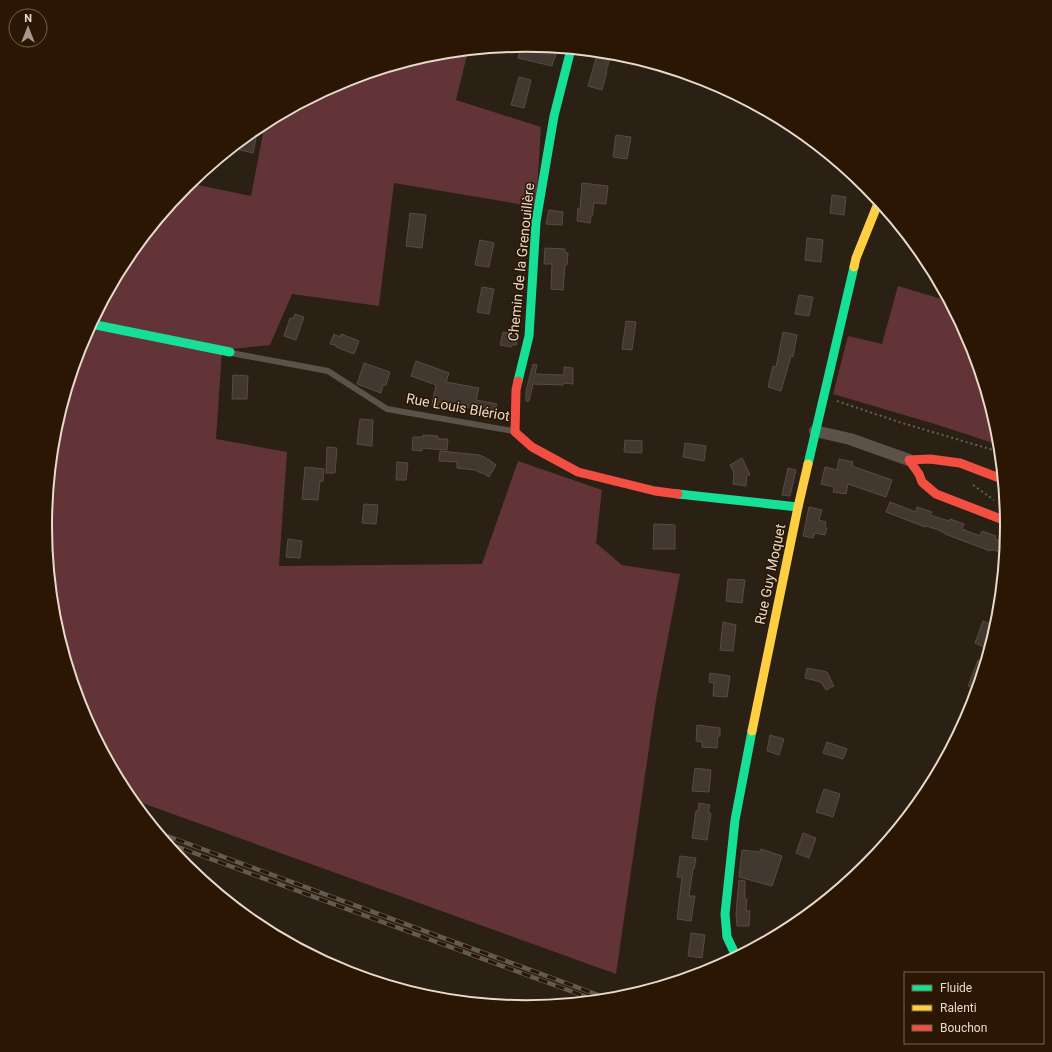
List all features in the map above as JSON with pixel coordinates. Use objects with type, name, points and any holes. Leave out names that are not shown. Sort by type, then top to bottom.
[{"type":"street","name":"Chemin de la Grenouillère","points":[[515,432],[516,390],[529,336],[536,222],[554,116],[570,54]]},
{"type":"street","name":"Rue Guy Moquet","points":[[734,952],[727,937],[725,914],[735,820],[749,743],[798,507],[856,258],[876,207]]},
{"type":"street","points":[[97,325],[230,352]]},
{"type":"street","name":"Rue Louis Blériot","points":[[515,432],[532,447],[578,472],[655,491],[798,507]]},
{"type":"street","points":[[815,432],[850,439],[909,460],[930,459],[960,463],[997,477]]},
{"type":"street","points":[[909,460],[919,474],[922,482],[936,494],[1000,519]]},
{"type":"lane","name":"Rue Louis Blériot","points":[[230,352],[328,371],[387,409],[515,432]]},
{"type":"path","points":[[824,397],[902,423],[994,450]]},
{"type":"path","points":[[972,484],[995,500]]},
{"type":"shaded area","points":[[467,56],[456,100],[541,127],[536,207],[394,183],[379,306],[292,294],[270,345],[222,350],[216,439],[287,452],[279,566],[482,564],[518,461],[602,490],[596,543],[622,565],[680,574],[656,700],[616,974],[142,803],[101,736],[77,678],[68,649],[56,588],[52,526],[53,495],[56,464],[68,403],[88,345],[101,316],[132,263],[150,237],[170,213],[198,185],[251,196],[263,132],[316,101],[374,77],[403,68]]},
{"type":"shaded area","points":[[898,286],[942,299],[964,345],[975,374],[984,403],[992,443],[833,394],[848,336],[882,344]]},
{"type":"building","points":[[519,52],[557,53],[552,66],[518,58]]},
{"type":"building","points":[[596,57],[610,60],[602,90],[588,86]]},
{"type":"building","points":[[519,77],[531,80],[524,108],[511,105]]},
{"type":"building","points":[[616,135],[631,137],[627,159],[613,157]]},
{"type":"building","points":[[256,138],[253,153],[238,149]]},
{"type":"building","points":[[582,183],[608,186],[606,204],[594,203],[590,223],[577,221],[578,208],[580,209]]},
{"type":"building","points":[[832,195],[846,197],[844,215],[830,213]]},
{"type":"building","points":[[549,210],[563,212],[562,225],[546,224]]},
{"type":"building","points":[[410,213],[426,215],[422,248],[406,246]]},
{"type":"building","points":[[807,238],[823,240],[821,262],[805,260]]},
{"type":"building","points":[[480,240],[494,243],[489,267],[475,265]]},
{"type":"building","points":[[545,248],[565,249],[565,252],[568,253],[567,265],[565,265],[563,290],[551,289],[552,264],[544,264]]},
{"type":"building","points":[[482,287],[494,289],[489,314],[477,312]]},
{"type":"building","points":[[799,295],[813,297],[809,316],[795,314]]},
{"type":"building","points":[[295,314],[304,317],[296,340],[284,336],[290,318],[293,319]]},
{"type":"building","points":[[626,321],[636,322],[632,350],[622,349]]},
{"type":"building","points":[[503,332],[519,335],[516,345],[512,345],[511,347],[500,345]]},
{"type":"building","points":[[783,332],[797,335],[793,357],[791,356],[781,391],[768,387],[773,366],[776,367]]},
{"type":"building","points":[[334,334],[340,337],[341,334],[359,341],[354,354],[336,347],[336,345],[330,344]]},
{"type":"building","points":[[416,361],[449,373],[446,382],[479,388],[476,400],[497,404],[493,414],[439,402],[437,406],[432,405],[436,385],[411,376]]},
{"type":"building","points":[[364,363],[390,372],[386,385],[383,385],[381,393],[357,384]]},
{"type":"building","points":[[533,364],[537,365],[535,374],[564,375],[564,367],[573,368],[573,384],[533,384],[529,401],[526,401],[526,391]]},
{"type":"building","points":[[233,375],[248,376],[247,399],[232,399]]},
{"type":"building","points":[[360,419],[373,420],[372,446],[357,444]]},
{"type":"building","points":[[423,435],[438,436],[438,439],[448,439],[447,450],[422,448],[422,451],[412,450],[413,437],[423,437]]},
{"type":"building","points":[[625,440],[642,441],[642,453],[624,452]]},
{"type":"building","points":[[685,443],[706,446],[704,461],[683,457]]},
{"type":"building","points":[[327,447],[337,448],[335,473],[326,473]]},
{"type":"building","points":[[440,451],[480,455],[496,465],[489,477],[475,470],[457,468],[457,462],[439,461]]},
{"type":"building","points":[[742,458],[750,475],[747,475],[746,486],[733,484],[734,473],[730,465]]},
{"type":"building","points":[[839,459],[853,462],[852,466],[892,480],[886,497],[848,484],[846,494],[833,492],[834,487],[821,484],[825,467],[837,470]]},
{"type":"building","points":[[397,462],[408,463],[406,480],[396,480]]},
{"type":"building","points":[[305,467],[324,469],[323,481],[320,481],[318,500],[302,499]]},
{"type":"building","points":[[788,468],[796,470],[790,496],[782,495]]},
{"type":"building","points":[[890,502],[916,512],[917,507],[932,512],[930,515],[949,521],[950,519],[964,524],[962,529],[980,536],[982,531],[996,536],[995,539],[999,542],[999,552],[994,550],[990,551],[945,534],[936,529],[925,527],[886,512]]},
{"type":"building","points":[[364,504],[378,505],[376,524],[362,523]]},
{"type":"building","points":[[809,507],[822,510],[819,520],[826,522],[825,526],[827,528],[825,535],[815,533],[813,538],[803,536]]},
{"type":"building","points":[[654,524],[675,525],[675,549],[653,549]]},
{"type":"building","points":[[288,539],[302,541],[300,558],[286,557]]},
{"type":"building","points":[[728,579],[745,580],[742,603],[726,601]]},
{"type":"building","points":[[983,621],[990,624],[984,647],[975,643]]},
{"type":"building","points":[[723,622],[736,625],[733,651],[720,650]]},
{"type":"building","points":[[978,660],[980,661],[972,687],[968,686]]},
{"type":"building","points":[[807,668],[827,672],[834,686],[826,690],[821,682],[805,678]]},
{"type":"building","points":[[710,673],[730,676],[727,697],[713,696],[714,683],[709,682]]},
{"type":"building","points":[[697,725],[720,728],[717,748],[702,747],[702,742],[696,741]]},
{"type":"building","points":[[770,735],[784,739],[779,755],[767,751]]},
{"type":"building","points":[[827,742],[847,749],[843,759],[823,753]]},
{"type":"building","points":[[695,768],[711,770],[709,792],[692,791]]},
{"type":"building","points":[[824,789],[840,794],[833,817],[816,812]]},
{"type":"building","points":[[699,803],[710,805],[708,813],[711,813],[707,840],[692,838],[696,811],[698,811]]},
{"type":"building","points":[[803,833],[816,838],[809,858],[796,853]]},
{"type":"building","points":[[761,849],[782,856],[772,886],[739,877],[742,850],[760,852]]},
{"type":"building","points":[[680,856],[696,858],[689,896],[695,896],[691,921],[677,919],[682,877],[677,877]]},
{"type":"building","points":[[739,880],[745,881],[745,899],[747,899],[746,911],[750,911],[749,926],[737,926],[736,914]]},
{"type":"building","points":[[691,933],[705,935],[702,958],[688,956]]},
{"type":"railway","points":[[168,836],[597,995]]},
{"type":"railway","points":[[177,847],[585,996]]},
{"type":"traffic: fast","points":[[518,381],[529,336],[536,222],[554,116],[570,54]]},
{"type":"traffic: fast","points":[[808,464],[854,267]]},
{"type":"traffic: fast","points":[[97,325],[230,352]]},
{"type":"traffic: fast","points":[[678,494],[798,507]]},
{"type":"traffic: fast","points":[[734,952],[727,937],[725,914],[735,820],[752,731]]},
{"type":"traffic: slow","points":[[854,267],[856,258],[876,207]]},
{"type":"traffic: slow","points":[[752,731],[808,464]]},
{"type":"traffic: jam","points":[[518,381],[516,390],[515,432],[532,447],[578,472],[655,491],[678,494]]},
{"type":"traffic: jam","points":[[997,477],[960,463],[930,459],[909,460],[919,474],[922,482],[936,494],[1000,519]]}]
